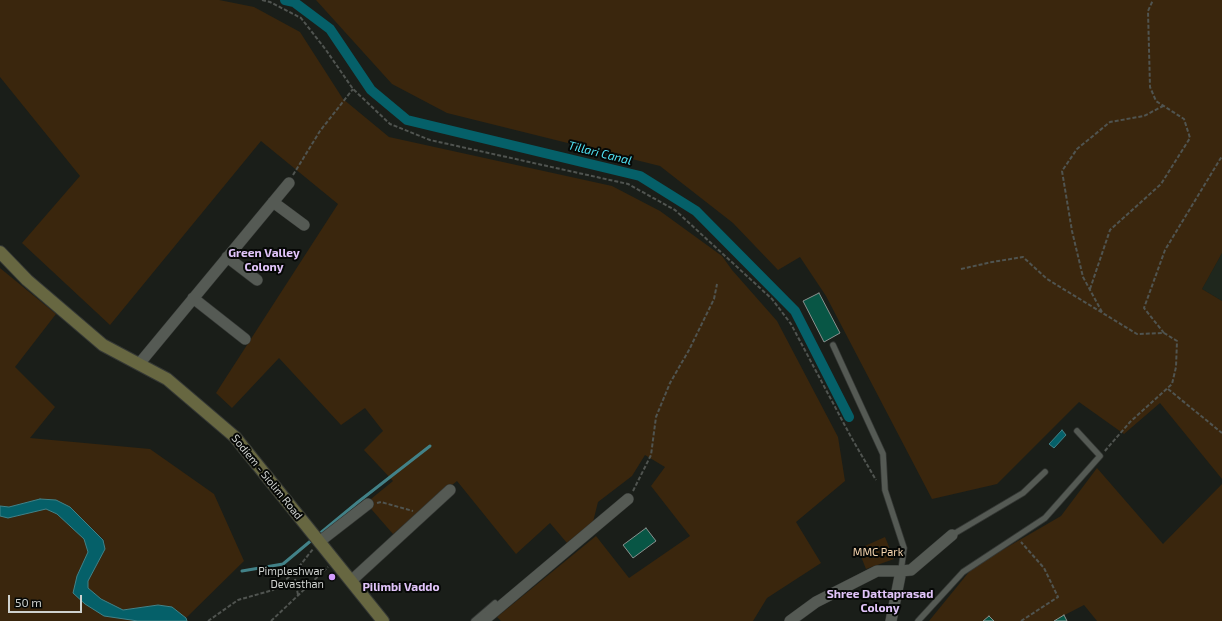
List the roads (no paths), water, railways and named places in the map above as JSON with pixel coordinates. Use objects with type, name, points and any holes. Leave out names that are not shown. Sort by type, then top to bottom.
[{"type":"main road","name":"Sodiem - Siolim Road","points":[[0,252],[27,280],[103,345],[167,379],[235,437],[383,621]]},
{"type":"street","points":[[138,364],[289,183]]},
{"type":"street","points":[[273,202],[304,226]]},
{"type":"street","points":[[227,257],[257,280]]},
{"type":"street","points":[[192,298],[245,340]]},
{"type":"street","points":[[351,581],[450,490]]},
{"type":"street","points":[[483,621],[628,499]]},
{"type":"street","points":[[319,542],[368,504]]},
{"type":"street","points":[[790,621],[816,602],[877,571],[911,570],[952,535]]},
{"type":"street","points":[[891,621],[901,571]]},
{"type":"lane","points":[[833,345],[883,454],[885,490],[904,548],[901,571]]},
{"type":"lane","points":[[918,621],[963,572],[1045,518],[1100,456],[1077,431]]},
{"type":"lane","points":[[952,535],[1023,493],[1045,472]]},
{"type":"lane","points":[[474,621],[495,603]]},
{"type":"water","points":[[1062,430],[1066,435],[1054,448],[1049,444]]},
{"type":"water","points":[[40,499],[56,500],[70,507],[103,540],[105,549],[88,581],[88,588],[101,599],[123,610],[158,605],[172,607],[186,618],[187,621],[138,621],[104,616],[85,604],[73,593],[77,576],[88,552],[84,539],[57,514],[46,509],[8,518],[0,516],[0,506],[9,507]]},
{"type":"waterway","name":"Tillari Canal","points":[[285,0],[294,2],[330,29],[371,90],[407,120],[640,176],[696,211],[795,311],[849,417]]},
{"type":"waterway","points":[[318,535],[430,446]]},
{"type":"waterway","points":[[242,571],[283,564],[313,539]]},
{"type":"place","name":"Pimpleshwar Devasthan","points":[[332,577]]},
{"type":"district","name":"Green Valley Colony","points":[[264,260]]},
{"type":"district","name":"Pilimbi Vaddo","points":[[401,587]]},
{"type":"district","name":"Shree Dattaprasad Colony","points":[[880,601]]},
{"type":"park label","name":"MMC Park","points":[[878,552]]}]
